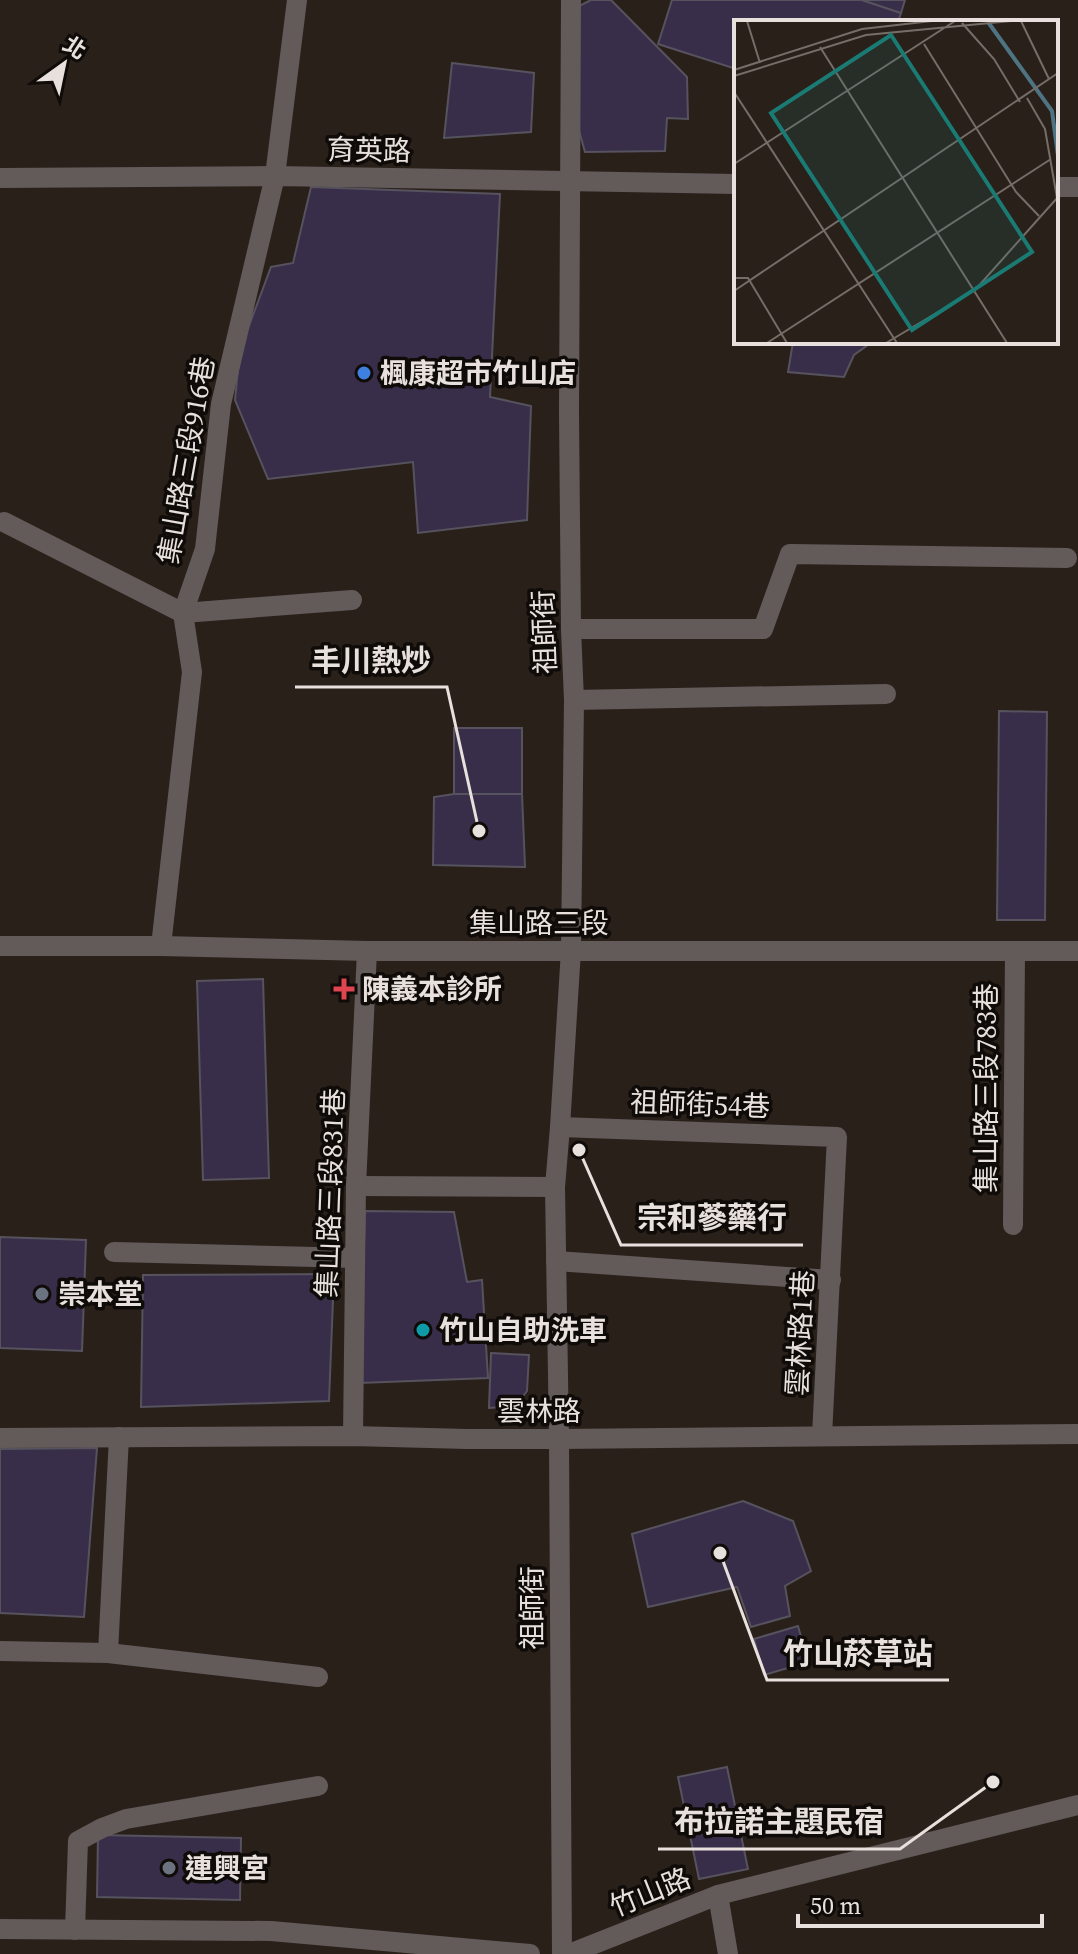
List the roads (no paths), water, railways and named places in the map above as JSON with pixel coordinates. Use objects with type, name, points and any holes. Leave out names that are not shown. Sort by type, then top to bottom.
[{"type":"street","name":"集山路三段916巷","points":[[161,946],[192,672],[183,613],[205,549],[221,404],[275,176],[297,0]]},
{"type":"street","name":"祖師街","points":[[562,1954],[555,1187],[571,950],[574,700],[569,413],[571,0]]},
{"type":"street","name":"育英路","points":[[0,178],[275,176],[734,184]]},
{"type":"street","points":[[4,522],[183,613],[352,600]]},
{"type":"street","points":[[571,629],[763,629],[790,554],[1067,558]]},
{"type":"street","points":[[574,700],[886,694]]},
{"type":"street","name":"集山路三段","points":[[0,946],[367,951],[1078,951]]},
{"type":"street","name":"集山路三段831巷","points":[[353,1436],[356,1186],[367,951]]},
{"type":"street","name":"集山路三段783巷","points":[[1013,1225],[1015,951]]},
{"type":"street","name":"祖師街54巷","points":[[560,1127],[837,1137]]},
{"type":"street","name":"雲林路1巷","points":[[822,1436],[837,1137]]},
{"type":"street","points":[[356,1186],[555,1187]]},
{"type":"street","points":[[114,1252],[355,1258]]},
{"type":"street","points":[[556,1261],[831,1280]]},
{"type":"street","name":"雲林路","points":[[0,1438],[353,1436],[559,1439],[1078,1434]]},
{"type":"street","points":[[108,1653],[119,1437]]},
{"type":"street","points":[[0,1651],[108,1653],[318,1677]]},
{"type":"street","points":[[75,1930],[78,1841],[126,1819],[318,1786]]},
{"type":"street","name":"竹山路","points":[[569,1954],[718,1895],[1078,1805]]},
{"type":"street","points":[[718,1895],[728,1954]]},
{"type":"street","points":[[0,1929],[271,1931],[530,1954]]},
{"type":"place","name":"楓康超市竹山店","points":[[364,373]]},
{"type":"place","name":"丰川熱炒","points":[[479,831]]},
{"type":"place","name":"陳義本診所","points":[[344,989]]},
{"type":"place","name":"宗和蔘藥行","points":[[579,1150]]},
{"type":"place","name":"崇本堂","points":[[42,1294]]},
{"type":"place","name":"竹山自助洗車","points":[[423,1330]]},
{"type":"place","name":"竹山菸草站","points":[[720,1553]]},
{"type":"place","name":"布拉諾主題民宿","points":[[993,1782]]},
{"type":"place","name":"連興宮","points":[[169,1868]]}]
